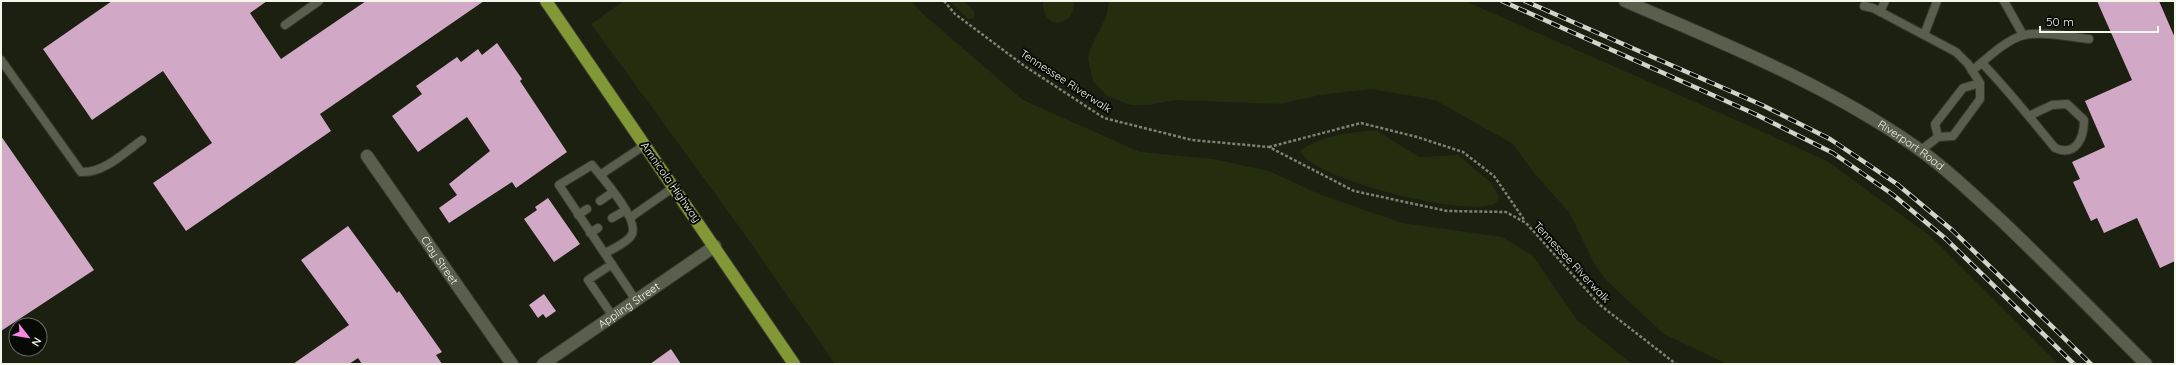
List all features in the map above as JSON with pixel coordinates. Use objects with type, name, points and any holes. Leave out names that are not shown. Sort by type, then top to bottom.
[{"type":"main road","name":"Amnicola Highway","points":[[546,1],[714,246],[791,363]]},
{"type":"street","name":"Riverport Road","points":[[1625,1],[1781,68],[1858,109],[1920,151],[1974,196],[2146,364]]},
{"type":"street","name":"Clay Street","points":[[367,156],[512,364]]},
{"type":"street","name":"Appling Street","points":[[543,364],[714,246]]},
{"type":"lane","points":[[285,26],[319,1]]},
{"type":"lane","points":[[1880,12],[1885,1]]},
{"type":"lane","points":[[1924,35],[1937,1]]},
{"type":"lane","points":[[2004,1],[2023,35]]},
{"type":"lane","points":[[1864,6],[1880,12],[1956,52],[1972,70],[1980,83],[1980,99],[1953,136],[1938,138],[1920,151]]},
{"type":"lane","points":[[1972,70],[1996,50],[2023,35],[2056,35],[2089,39]]},
{"type":"lane","points":[[1,60],[81,172],[90,173],[102,168],[142,140]]},
{"type":"lane","points":[[1982,62],[2055,148],[2068,150],[2076,147],[2082,138],[2084,120],[2067,104],[2052,105],[2029,116]]},
{"type":"lane","points":[[1938,138],[1935,124],[1963,88],[1980,83]]},
{"type":"lane","points":[[600,175],[645,145]]},
{"type":"lane","points":[[605,254],[631,236],[634,231],[628,213],[592,165],[559,186],[590,233],[636,299]]},
{"type":"lane","points":[[612,218],[628,213],[674,187]]},
{"type":"lane","points":[[600,201],[613,192]]},
{"type":"lane","points":[[578,215],[587,209]]},
{"type":"lane","points":[[590,233],[598,228]]},
{"type":"lane","points":[[612,264],[588,280],[612,315]]},
{"type":"path","name":"Tennessee Riverwalk","points":[[944,1],[955,14],[1026,67],[1104,118],[1192,140],[1269,147],[1354,191],[1447,211],[1506,212],[1526,223],[1600,305],[1676,364]]},
{"type":"path","points":[[1269,147],[1361,123],[1417,136],[1463,152],[1482,166],[1494,176],[1526,223]]},
{"type":"green space","points":[[624,1],[911,1],[923,14],[1023,100],[1140,152],[1213,159],[1269,171],[1319,194],[1402,223],[1502,237],[1532,255],[1578,321],[1632,364],[835,364],[743,232],[591,24]]},
{"type":"green space","points":[[950,1],[964,1],[974,11],[974,18],[968,19]]},
{"type":"green space","points":[[1043,1],[1074,1],[1073,10],[1069,17],[1064,21],[1052,21],[1047,17],[1044,10]]},
{"type":"green space","points":[[1109,1],[1465,1],[1827,161],[1930,236],[2058,364],[1727,364],[1664,334],[1607,281],[1594,263],[1569,212],[1534,173],[1513,144],[1435,100],[1371,89],[1320,95],[1280,104],[1175,100],[1149,105],[1131,105],[1107,96],[1093,81],[1088,59],[1090,49],[1106,17]]},
{"type":"green space","points":[[1376,130],[1419,157],[1458,155],[1491,183],[1499,197],[1497,201],[1491,205],[1474,207],[1450,205],[1389,193],[1331,173],[1311,162],[1300,151],[1307,146],[1326,138]]},
{"type":"building","points":[[112,1],[267,1],[250,13],[281,59],[366,1],[484,1],[320,114],[331,131],[186,231],[153,183],[212,143],[163,71],[92,120],[43,49]]},
{"type":"building","points":[[2097,1],[2159,1],[2175,38],[2175,261],[2160,268],[2137,218],[2104,233],[2097,218],[2091,221],[2073,182],[2080,179],[2072,162],[2105,147],[2085,101],[2132,80]]},
{"type":"building","points":[[497,43],[522,79],[520,81],[567,152],[516,188],[512,182],[449,223],[439,208],[457,195],[449,184],[490,151],[467,117],[418,152],[392,116],[422,94],[416,86],[457,57],[461,62],[478,49],[482,55]]},
{"type":"building","points":[[1,136],[94,270],[22,317],[8,317],[8,326],[1,331]]},
{"type":"building","points":[[548,198],[580,244],[554,262],[524,219],[537,210],[535,207]]},
{"type":"building","points":[[348,226],[397,293],[399,291],[442,352],[436,355],[442,364],[362,364],[358,358],[349,364],[293,364],[349,325],[301,260]]},
{"type":"building","points":[[544,294],[556,311],[546,318],[543,314],[538,318],[529,305]]},
{"type":"building","points":[[671,349],[681,364],[650,364]]},
{"type":"railway","points":[[1502,1],[1755,114],[1833,153],[1892,194],[1946,239],[2074,364]]},
{"type":"railway","points":[[1525,1],[1762,105],[1830,139],[1897,184],[1952,230],[2091,364]]}]
